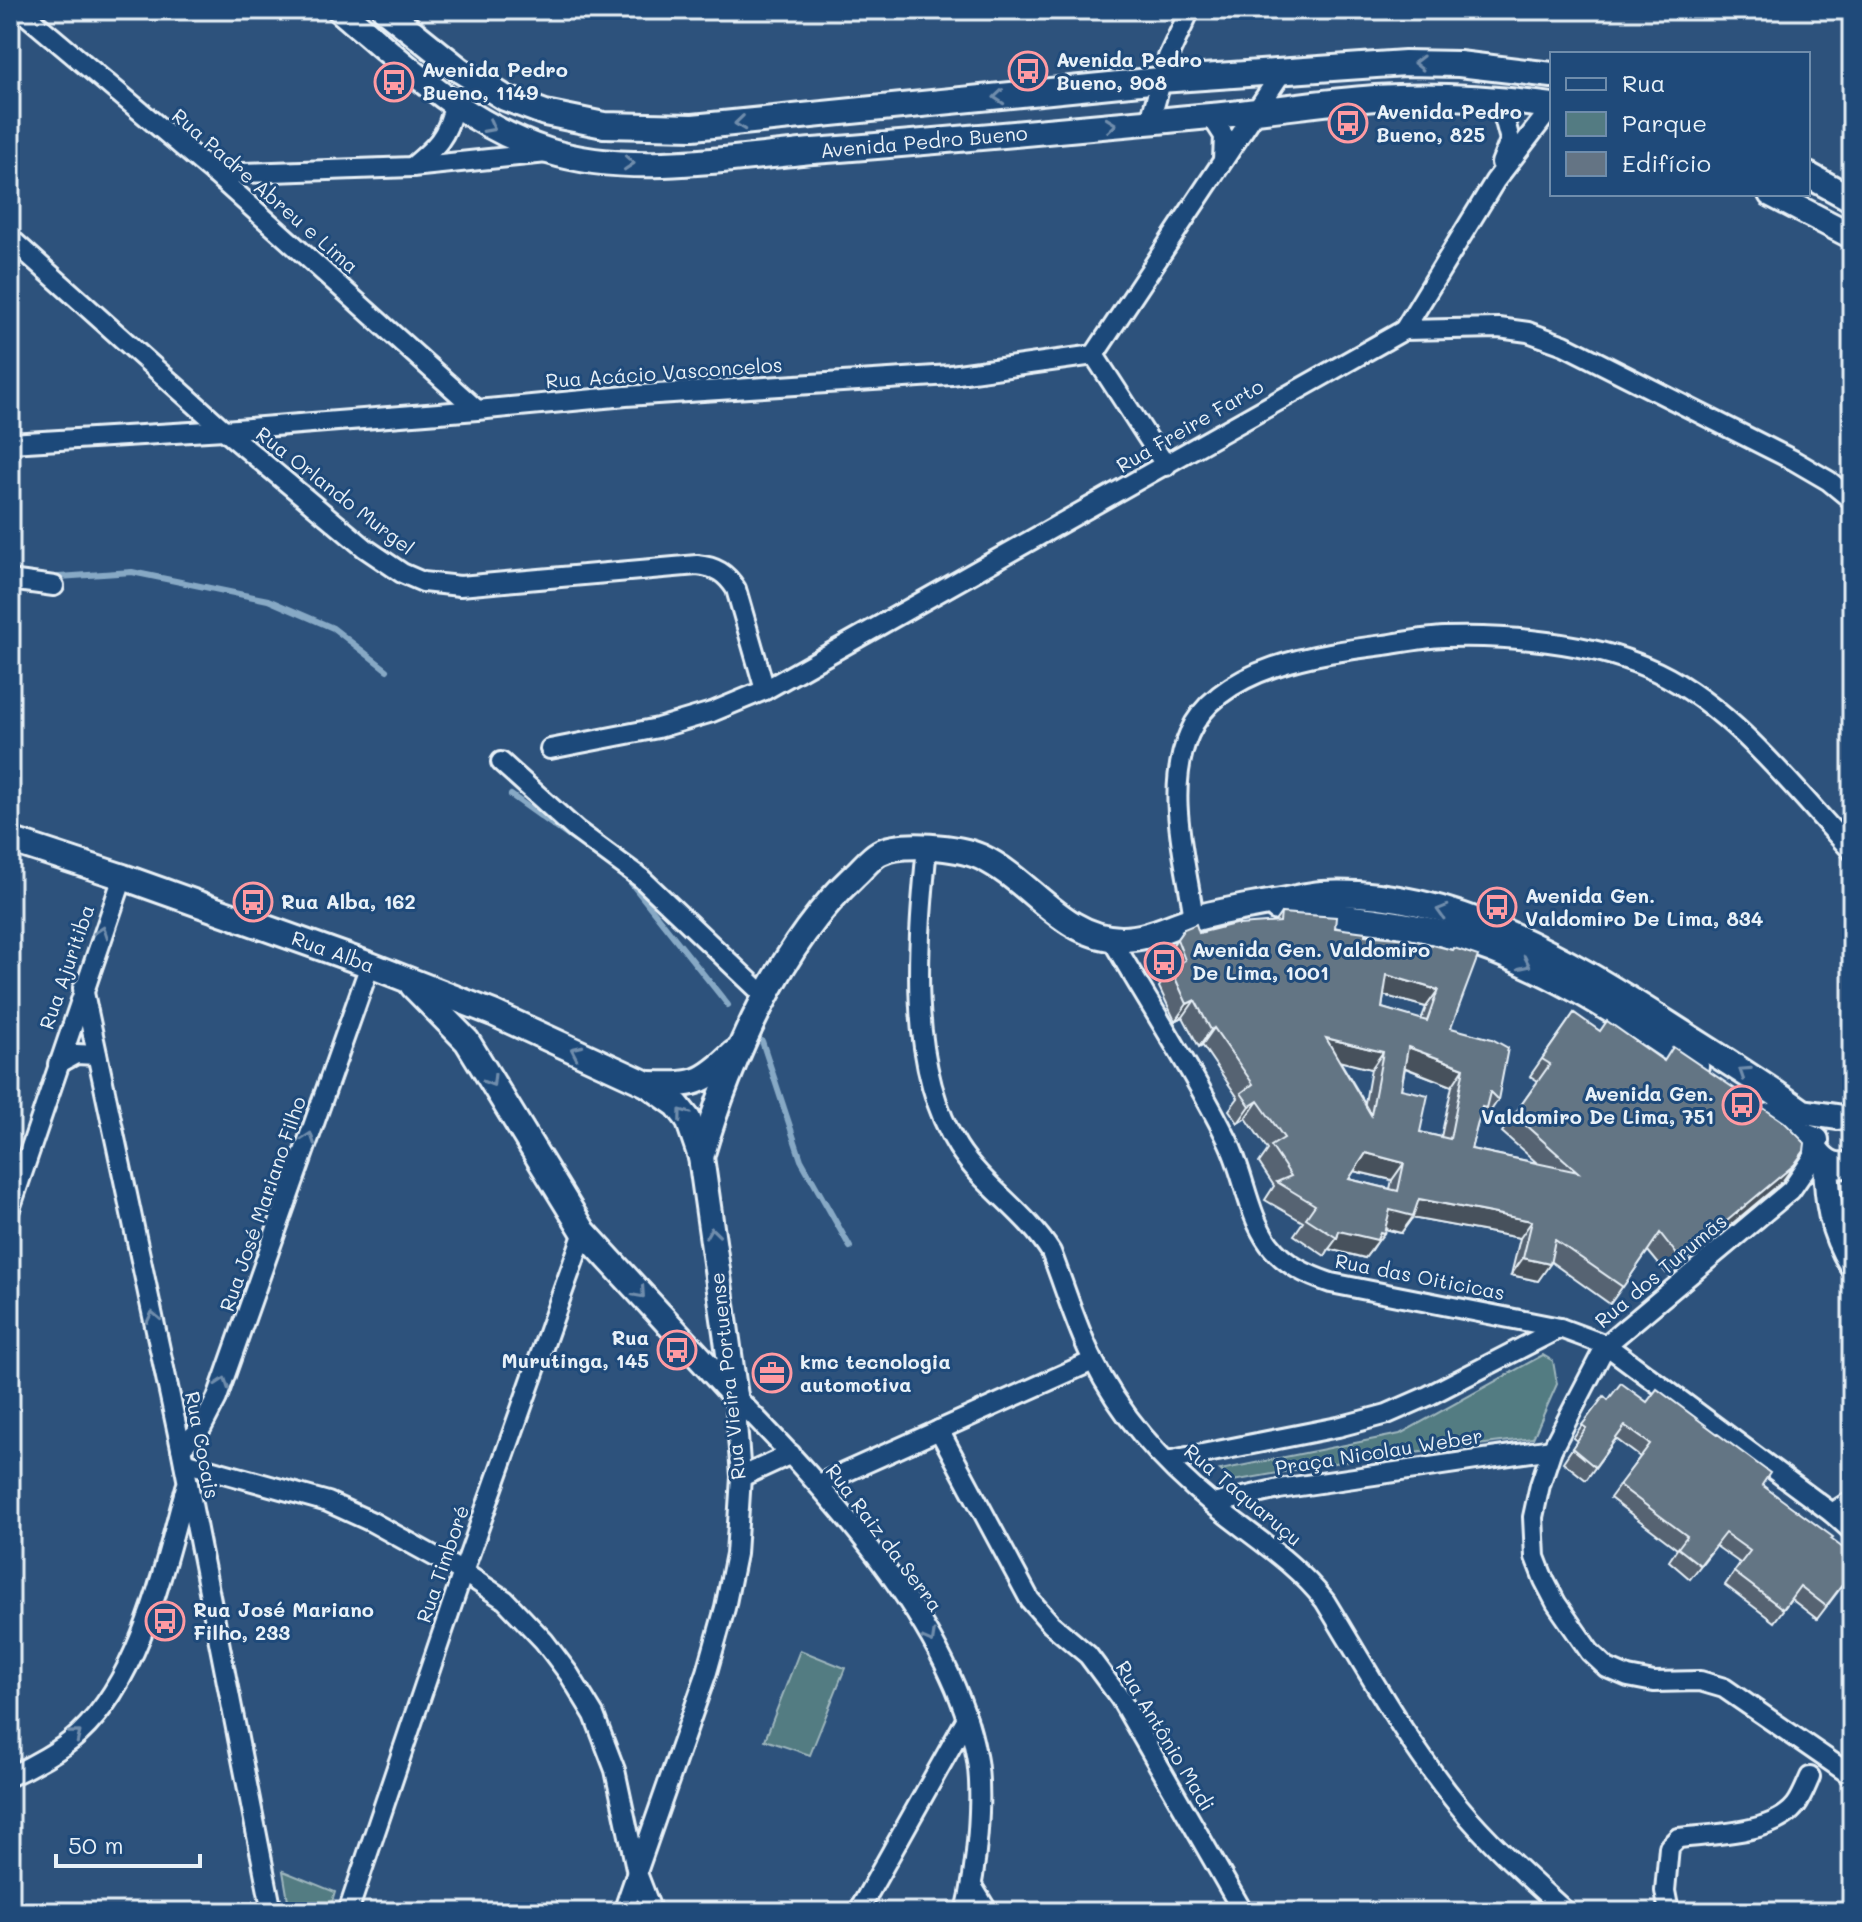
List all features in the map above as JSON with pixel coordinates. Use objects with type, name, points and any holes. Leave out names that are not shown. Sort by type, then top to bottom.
[{"type":"street","name":"Rua Padre Abreu e Lima","points":[[20,10],[215,174],[477,410]]},
{"type":"street","name":"Avenida Pedro Bueno","points":[[340,10],[454,105],[507,136],[552,152],[600,161],[650,164],[1211,116],[1377,98],[1499,99],[1550,107]]},
{"type":"street","name":"Avenida Pedro Bueno","points":[[385,10],[411,18],[460,70],[505,98],[545,113],[604,125],[693,127],[1160,80],[1405,63],[1459,64],[1550,75]]},
{"type":"street","points":[[1150,121],[1160,80],[1190,10]]},
{"type":"street","points":[[1495,181],[1510,140],[1499,99],[1496,69]]},
{"type":"street","points":[[1166,466],[1094,355],[1282,72]]},
{"type":"street","points":[[412,167],[446,134],[454,105]]},
{"type":"street","points":[[1404,330],[1495,181],[1550,110]]},
{"type":"street","points":[[1211,116],[1224,136],[1225,151],[1220,167]]},
{"type":"street","points":[[215,174],[412,167],[552,152]]},
{"type":"street","points":[[1810,176],[1852,199]]},
{"type":"street","points":[[1775,196],[1852,236]]},
{"type":"street","name":"Rua Orlando Murgel","points":[[10,238],[224,430],[365,548],[402,573],[423,582],[460,586],[697,565],[720,570],[736,589],[765,690]]},
{"type":"street","name":"Rua Freire Farto","points":[[550,749],[658,728],[712,712],[765,690],[1404,330],[1499,328],[1528,332],[1564,345],[1793,460],[1829,481],[1852,500]]},
{"type":"street","name":"Rua Acácio Vasconcelos","points":[[10,443],[224,430],[626,396],[951,375],[1094,355]]},
{"type":"street","points":[[10,580],[54,586]]},
{"type":"street","points":[[1194,919],[1176,797],[1180,763],[1189,733],[1205,709],[1227,691],[1260,672],[1314,654],[1444,637],[1529,641],[1595,650],[1647,667],[1674,681],[1733,724],[1852,851]]},
{"type":"street","points":[[501,762],[576,830],[641,878],[767,998]]},
{"type":"street","name":"Rua Alba","points":[[10,840],[370,965],[493,1013],[647,1084]]},
{"type":"street","points":[[701,1157],[717,1101],[740,1047],[811,922],[835,894],[880,853],[900,848],[927,847],[977,855],[1004,869],[1068,922],[1093,934],[1111,938],[1149,936],[1194,919],[1320,894],[1371,895],[1422,905],[1529,942],[1589,973],[1803,1112],[1847,1117]]},
{"type":"street","name":"Rua Taquaruçu","points":[[927,847],[918,937],[920,1008],[929,1069],[941,1111],[958,1147],[1051,1252],[1093,1361],[1123,1410],[1167,1461],[1213,1504],[1282,1555],[1307,1578],[1325,1601],[1418,1752],[1458,1805],[1566,1912]]},
{"type":"street","name":"Rua Ajuritiba","points":[[10,1209],[123,877]]},
{"type":"street","points":[[1259,905],[1323,917],[1415,927],[1457,938],[1517,960],[1583,993],[1656,1039],[1840,1166],[1852,1163]]},
{"type":"street","name":"Rua das Oiticicas","points":[[1111,938],[1229,1143],[1263,1233],[1286,1261],[1305,1274],[1331,1283],[1560,1328],[1606,1345],[1852,1531]]},
{"type":"street","name":"Rua José Mariano Filho","points":[[183,1455],[217,1398],[370,965]]},
{"type":"street","points":[[405,979],[467,1041],[584,1232],[735,1396]]},
{"type":"street","name":"Rua Cocais","points":[[83,988],[183,1455],[272,1912]]},
{"type":"street","points":[[467,1041],[472,1025],[493,1013]]},
{"type":"street","points":[[647,1084],[697,1082],[715,1071],[740,1047]]},
{"type":"street","points":[[58,1064],[76,1054],[97,1055]]},
{"type":"street","name":"Rua Vieira Portuense","points":[[623,1912],[707,1672],[725,1608],[736,1554],[741,1477],[735,1396],[701,1157],[688,1119],[677,1105],[647,1084]]},
{"type":"street","points":[[1847,1117],[1821,1127],[1820,1151],[1838,1242],[1852,1265]]},
{"type":"street","name":"Rua dos Turumãs","points":[[1820,1151],[1791,1190],[1606,1345],[1552,1449],[1533,1517],[1535,1557],[1556,1603],[1590,1652],[1607,1668],[1628,1677],[1654,1682],[1700,1681],[1724,1688],[1852,1776]]},
{"type":"street","name":"Rua Timboré","points":[[348,1912],[463,1572],[584,1232]]},
{"type":"street","name":"Praça Nicolau Weber","points":[[1167,1461],[1338,1427],[1387,1414],[1560,1328]]},
{"type":"street","points":[[703,1362],[727,1338]]},
{"type":"street","points":[[819,1484],[1093,1361]]},
{"type":"street","name":"Rua Raiz da Serra","points":[[735,1396],[819,1484],[894,1581],[929,1634],[950,1677],[967,1718],[977,1755],[979,1786],[972,1886],[966,1912]]},
{"type":"street","name":"Rua Antônio Madi","points":[[939,1430],[1030,1600],[1051,1624],[1088,1655],[1120,1698],[1243,1912]]},
{"type":"street","name":"Praça Nicolau Weber","points":[[1213,1504],[1279,1489],[1552,1449]]},
{"type":"street","points":[[741,1477],[791,1454]]},
{"type":"street","points":[[183,1455],[328,1502],[372,1522],[463,1572],[505,1600],[544,1641],[594,1715],[615,1770],[637,1873],[652,1912]]},
{"type":"street","points":[[10,1776],[77,1736],[99,1713],[131,1658],[149,1614],[187,1484]]},
{"type":"street","points":[[1832,1513],[1852,1500]]},
{"type":"street","points":[[858,1912],[967,1718]]},
{"type":"street","points":[[1669,1912],[1665,1891],[1669,1847],[1678,1838],[1766,1826],[1781,1819],[1796,1805],[1810,1777]]},
{"type":"street","points":[[972,1886],[988,1912]]},
{"type":"green space","points":[[1543,1355],[1553,1361],[1557,1384],[1533,1438],[1334,1463],[1233,1481],[1220,1470],[1400,1434]]},
{"type":"green space","points":[[800,1650],[845,1668],[810,1755],[765,1740]]},
{"type":"green space","points":[[283,1871],[335,1892],[329,1912],[290,1912]]},
{"type":"building","points":[[1281,913],[1336,917],[1335,928],[1365,932],[1365,935],[1409,939],[1478,956],[1451,1028],[1492,1039],[1508,1048],[1498,1100],[1490,1092],[1486,1108],[1482,1107],[1471,1149],[1578,1172],[1514,1115],[1550,1064],[1542,1059],[1574,1013],[1600,1031],[1607,1021],[1664,1061],[1673,1047],[1784,1122],[1805,1143],[1804,1151],[1794,1165],[1721,1226],[1678,1256],[1660,1233],[1623,1287],[1555,1240],[1550,1264],[1523,1258],[1532,1221],[1419,1199],[1413,1216],[1390,1210],[1384,1233],[1380,1232],[1377,1240],[1339,1231],[1337,1238],[1306,1218],[1315,1205],[1277,1182],[1291,1176],[1271,1146],[1284,1138],[1258,1101],[1250,1106],[1241,1093],[1253,1084],[1214,1028],[1211,1030],[1195,1000],[1187,1004],[1171,969],[1185,960],[1177,939],[1184,929],[1196,924],[1199,933],[1239,923],[1280,922]],"holes":[[[1387,975],[1438,990],[1427,1021],[1382,1008]],[[1326,1038],[1383,1052],[1371,1115]],[[1408,1047],[1464,1068],[1450,1139],[1420,1132],[1428,1095],[1401,1089]],[[1366,1153],[1404,1163],[1398,1191],[1349,1179]]]},
{"type":"building","points":[[1621,1383],[1647,1402],[1657,1389],[1770,1473],[1762,1485],[1833,1537],[1831,1539],[1852,1555],[1852,1572],[1826,1606],[1800,1586],[1783,1609],[1734,1572],[1750,1551],[1725,1533],[1700,1565],[1678,1548],[1687,1536],[1619,1485],[1650,1444],[1625,1426],[1595,1467],[1572,1448],[1586,1428],[1582,1425],[1604,1396],[1608,1400]]},
{"type":"waterway","points":[[59,577],[132,572],[268,600],[333,628],[387,670]]},
{"type":"waterway","points":[[511,795],[574,840]]},
{"type":"waterway","points":[[623,873],[728,1005]]},
{"type":"waterway","points":[[762,1041],[801,1160],[850,1247]]},
{"type":"place","name":"Avenida Pedro Bueno, 908","points":[[1028,71]]},
{"type":"place","name":"Avenida Pedro Bueno, 1149","points":[[394,82]]},
{"type":"place","name":"Avenida Pedro Bueno, 825","points":[[1348,123]]},
{"type":"place","name":"Rua Alba, 162","points":[[253,902]]},
{"type":"place","name":"Avenida Gen. Valdomiro De Lima, 834","points":[[1497,907]]},
{"type":"place","name":"Avenida Gen. Valdomiro De Lima, 1001","points":[[1164,962]]},
{"type":"place","name":"Avenida Gen. Valdomiro De Lima, 751","points":[[1742,1105]]},
{"type":"place","name":"Rua Murutinga, 145","points":[[677,1350]]},
{"type":"place","name":"kmc tecnologia automotiva","points":[[772,1373]]},
{"type":"place","name":"Rua José Mariano Filho, 233","points":[[165,1621]]}]
